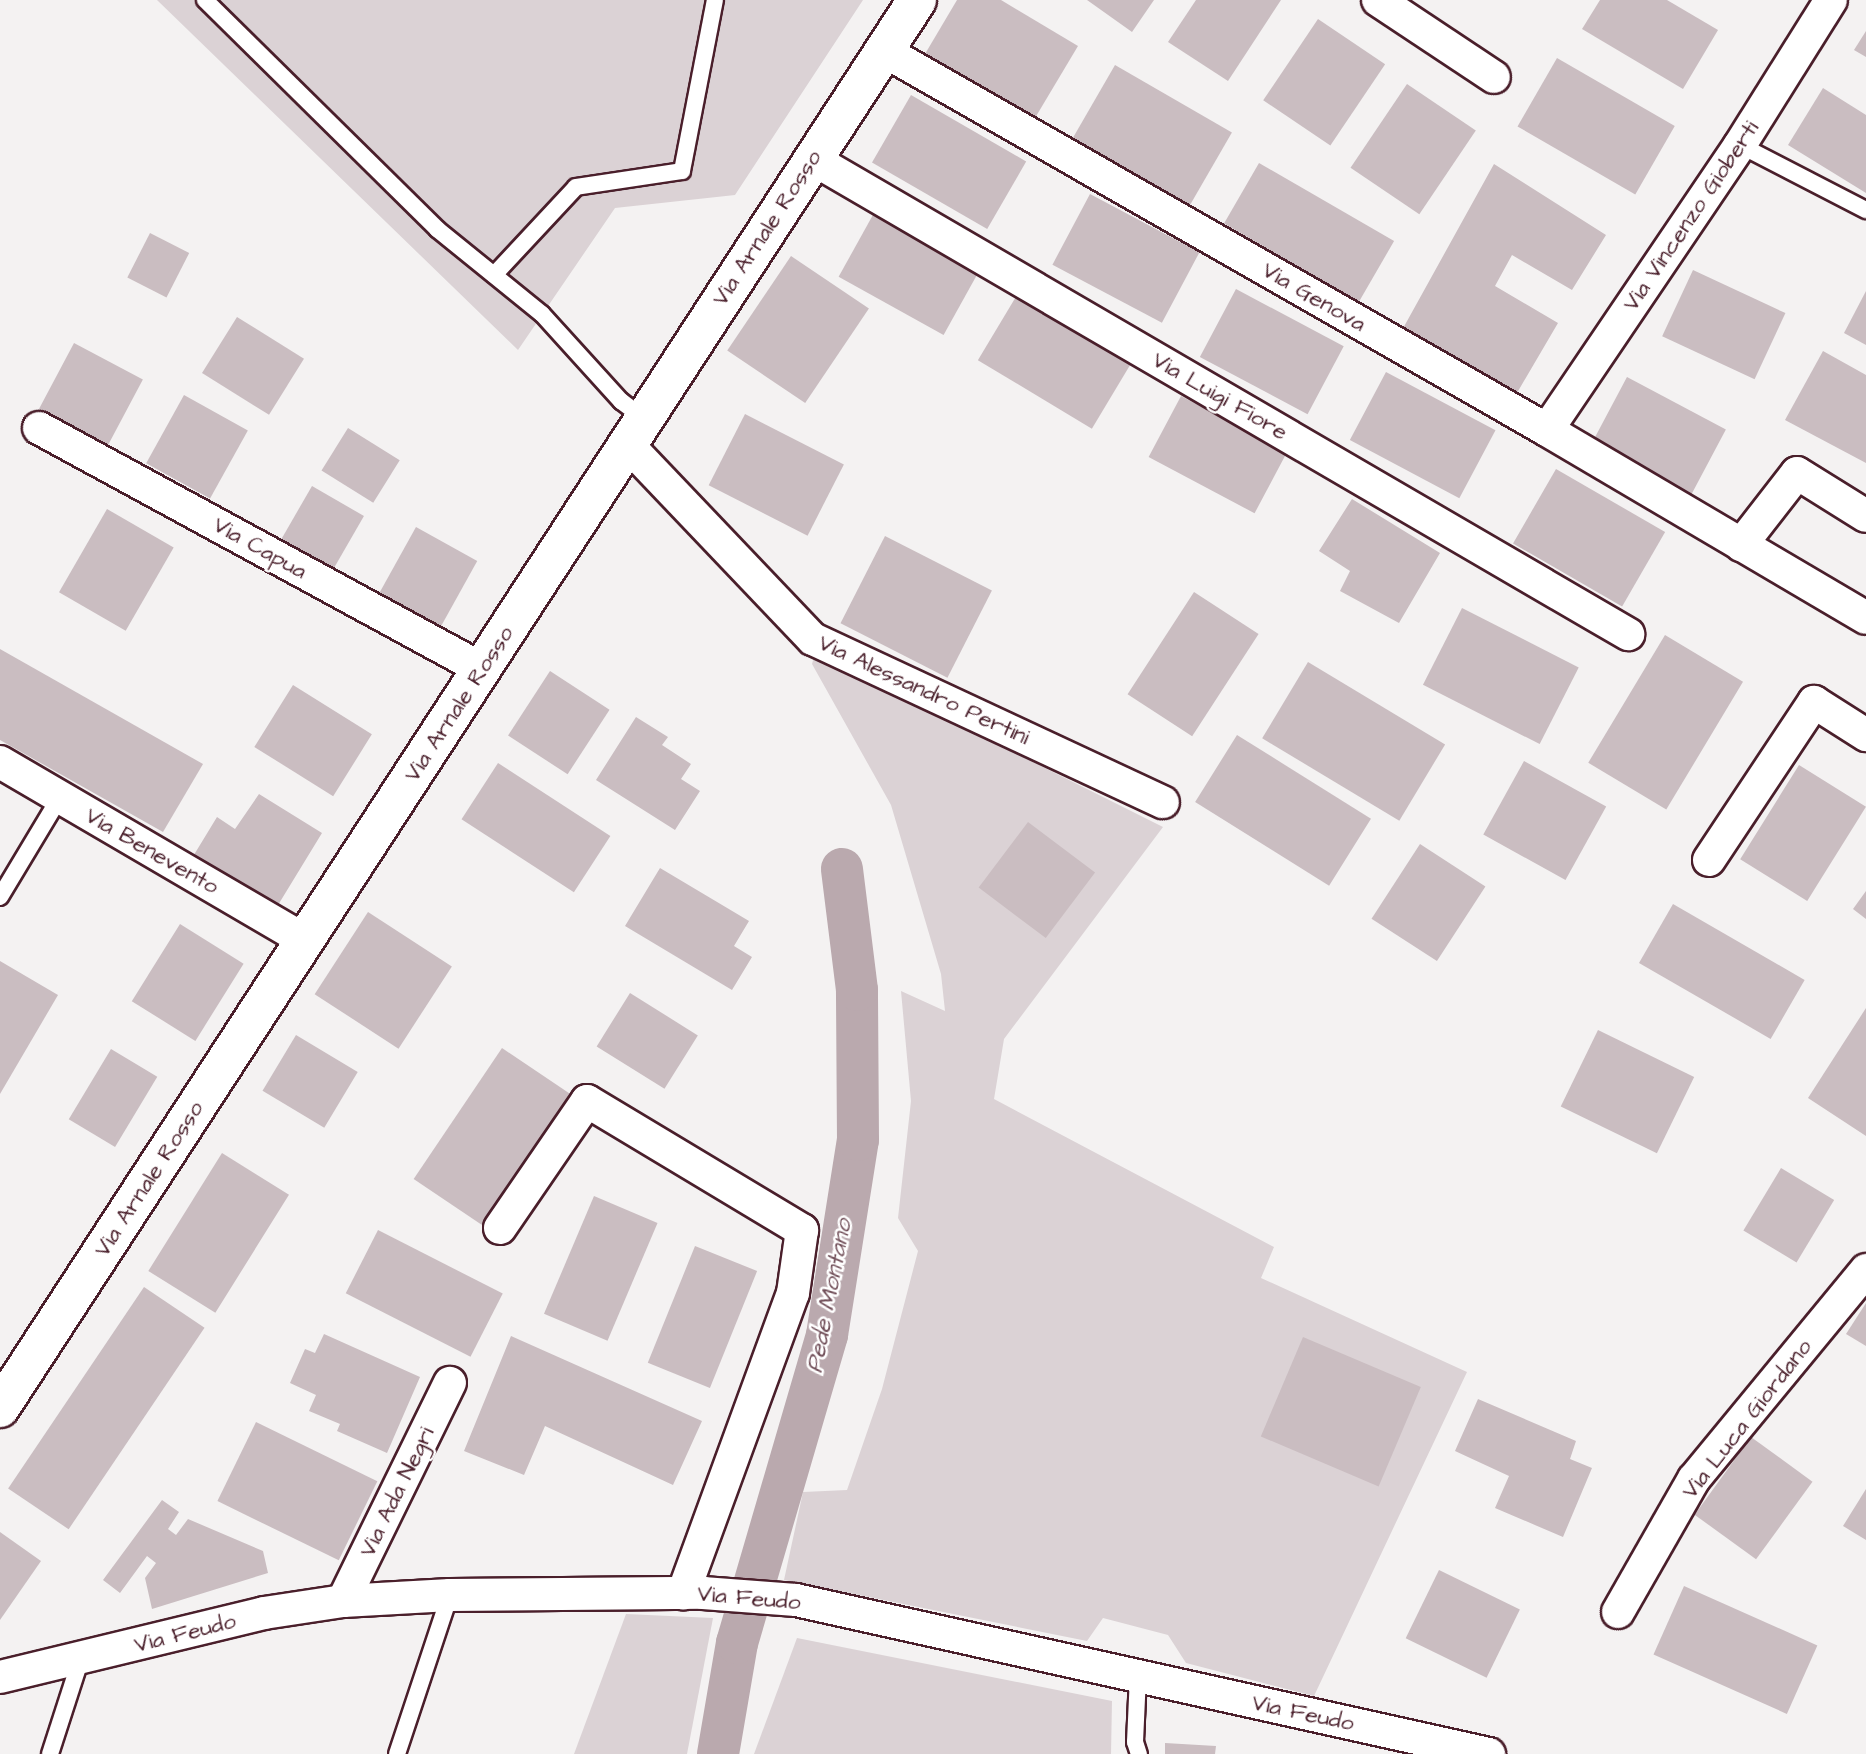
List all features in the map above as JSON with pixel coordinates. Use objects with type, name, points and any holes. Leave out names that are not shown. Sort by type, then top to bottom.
[{"type":"street","name":"Via Arnale Rosso","points":[[0,1408],[630,443],[811,158],[886,52],[917,0]]},
{"type":"street","points":[[1378,0],[1494,77]]},
{"type":"street","name":"Via Vincenzo Gioberti","points":[[1548,430],[1740,145],[1832,0]]},
{"type":"street","name":"Via Genova","points":[[886,52],[1548,430],[1866,618]]},
{"type":"street","name":"Via Luigi Fiore","points":[[811,158],[1628,634]]},
{"type":"street","name":"Via Capua","points":[[39,428],[482,669]]},
{"type":"street","name":"Via Alessandro Pertini","points":[[630,443],[813,639],[1163,802]]},
{"type":"street","points":[[1741,545],[1797,473],[1866,516]]},
{"type":"street","points":[[1709,860],[1814,702],[1866,735]]},
{"type":"street","name":"Via Benevento","points":[[0,762],[305,940]]},
{"type":"street","points":[[500,1228],[587,1101],[802,1230],[793,1293],[693,1593]]},
{"type":"street","name":"Via Luca Giordano","points":[[1618,1612],[1694,1479],[1866,1270]]},
{"type":"street","name":"Via Ada Negri","points":[[343,1601],[450,1383]]},
{"type":"street","name":"Via Feudo","points":[[0,1677],[264,1613],[343,1601],[450,1595],[693,1593],[796,1600],[1489,1754]]},
{"type":"lane","points":[[205,0],[438,229],[542,314],[621,401],[630,443]]},
{"type":"lane","points":[[494,275],[576,187],[682,171],[715,0]]},
{"type":"lane","points":[[1740,145],[1866,210]]},
{"type":"lane","points":[[0,897],[60,797]]},
{"type":"lane","points":[[397,1754],[450,1595]]},
{"type":"lane","points":[[50,1754],[81,1658]]},
{"type":"lane","points":[[1138,1676],[1135,1742],[1139,1754]]},
{"type":"shaded area","points":[[157,0],[863,0],[735,195],[615,208],[518,350]]},
{"type":"shaded area","points":[[815,653],[1163,827],[1004,1039],[994,1099],[1274,1247],[1261,1278],[1467,1372],[1314,1696],[1186,1663],[1168,1635],[1103,1618],[1087,1641],[784,1580],[803,1492],[847,1490],[882,1389],[918,1251],[898,1218],[911,1101],[901,991],[945,1011],[941,974],[891,805],[812,664]]},
{"type":"shaded area","points":[[626,1614],[713,1618],[687,1754],[574,1754]]},
{"type":"shaded area","points":[[797,1638],[1112,1701],[1111,1754],[754,1754]]},
{"type":"building","points":[[957,0],[1001,0],[1078,46],[1035,118],[925,54]]},
{"type":"building","points":[[1087,0],[1154,0],[1132,32]]},
{"type":"building","points":[[1196,0],[1281,0],[1228,81],[1168,42]]},
{"type":"building","points":[[1600,0],[1667,0],[1718,30],[1683,89],[1582,29]]},
{"type":"building","points":[[1318,19],[1385,64],[1330,146],[1263,100]]},
{"type":"building","points":[[1866,31],[1866,57],[1854,50]]},
{"type":"building","points":[[1557,58],[1675,126],[1635,194],[1518,126]]},
{"type":"building","points":[[1115,65],[1232,132],[1187,210],[1070,142]]},
{"type":"building","points":[[1407,84],[1476,130],[1419,214],[1351,168]]},
{"type":"building","points":[[1823,88],[1866,115],[1866,193],[1788,145]]},
{"type":"building","points":[[911,95],[1026,161],[987,229],[872,163]]},
{"type":"building","points":[[1259,163],[1394,241],[1359,302],[1224,224]]},
{"type":"building","points":[[1494,164],[1606,235],[1572,290],[1512,255],[1495,286],[1558,323],[1514,398],[1401,332]]},
{"type":"building","points":[[1090,194],[1199,252],[1162,323],[1052,265]]},
{"type":"building","points":[[874,213],[979,271],[944,335],[839,277]]},
{"type":"building","points":[[150,233],[189,253],[167,298],[127,278]]},
{"type":"building","points":[[791,256],[869,309],[805,403],[727,351]]},
{"type":"building","points":[[1693,270],[1785,313],[1755,379],[1662,336]]},
{"type":"building","points":[[1236,289],[1344,346],[1308,414],[1200,357]]},
{"type":"building","points":[[1866,291],[1866,345],[1844,333]]},
{"type":"building","points":[[1017,295],[1131,364],[1092,429],[978,360]]},
{"type":"building","points":[[237,317],[304,359],[269,415],[202,373]]},
{"type":"building","points":[[74,343],[143,380],[105,450],[36,414]]},
{"type":"building","points":[[1823,351],[1866,375],[1866,463],[1785,420]]},
{"type":"building","points":[[1386,372],[1495,430],[1459,498],[1350,440]]},
{"type":"building","points":[[1627,377],[1726,430],[1691,496],[1592,443]]},
{"type":"building","points":[[184,395],[248,430],[210,499],[146,463]]},
{"type":"building","points":[[1181,396],[1287,452],[1255,513],[1149,457]]},
{"type":"building","points":[[745,414],[844,464],[808,536],[709,485]]},
{"type":"building","points":[[348,428],[400,460],[373,503],[322,470]]},
{"type":"building","points":[[1556,469],[1665,532],[1622,606],[1513,543]]},
{"type":"building","points":[[312,486],[364,516],[332,571],[280,541]]},
{"type":"building","points":[[1352,499],[1440,553],[1399,623],[1340,591],[1350,571],[1319,551]]},
{"type":"building","points":[[107,509],[174,548],[126,631],[59,592]]},
{"type":"building","points":[[416,527],[477,561],[439,630],[378,596]]},
{"type":"building","points":[[885,536],[992,590],[947,678],[841,623]]},
{"type":"building","points":[[1194,592],[1259,634],[1192,736],[1128,694]]},
{"type":"building","points":[[1462,608],[1579,667],[1540,744],[1423,685]]},
{"type":"building","points":[[1665,635],[1743,682],[1666,810],[1588,763]]},
{"type":"building","points":[[0,649],[203,764],[163,832],[0,740]]},
{"type":"building","points":[[1308,662],[1445,744],[1399,821],[1262,738]]},
{"type":"building","points":[[550,671],[610,710],[568,774],[508,736]]},
{"type":"building","points":[[293,685],[372,734],[333,796],[254,747]]},
{"type":"building","points":[[636,717],[668,737],[662,745],[691,764],[681,779],[700,791],[675,830],[596,780]]},
{"type":"building","points":[[1237,735],[1371,819],[1329,886],[1195,802]]},
{"type":"building","points":[[1524,761],[1606,807],[1565,880],[1483,834]]},
{"type":"building","points":[[498,763],[610,836],[574,892],[462,819]]},
{"type":"building","points":[[1799,765],[1866,807],[1807,901],[1740,859]]},
{"type":"building","points":[[259,794],[322,833],[275,910],[189,863],[217,817],[235,829]]},
{"type":"building","points":[[1028,822],[1095,873],[1046,938],[979,887]]},
{"type":"building","points":[[1420,844],[1485,886],[1437,961],[1372,919]]},
{"type":"building","points":[[660,868],[749,921],[734,946],[752,957],[732,990],[625,926]]},
{"type":"building","points":[[1866,891],[1866,919],[1853,909]]},
{"type":"building","points":[[1673,904],[1805,980],[1771,1039],[1639,963]]},
{"type":"building","points":[[368,912],[452,966],[398,1049],[315,994]]},
{"type":"building","points":[[180,924],[244,964],[195,1041],[132,1001]]},
{"type":"building","points":[[0,961],[58,995],[0,1094]]},
{"type":"building","points":[[630,993],[698,1035],[664,1089],[597,1046]]},
{"type":"building","points":[[1866,1008],[1866,1136],[1808,1098]]},
{"type":"building","points":[[1598,1030],[1694,1077],[1657,1153],[1561,1106]]},
{"type":"building","points":[[296,1035],[358,1072],[324,1128],[263,1091]]},
{"type":"building","points":[[502,1048],[570,1094],[482,1225],[414,1179]]},
{"type":"building","points":[[111,1049],[157,1077],[115,1147],[69,1119]]},
{"type":"building","points":[[222,1153],[289,1195],[215,1313],[148,1271]]},
{"type":"building","points":[[1781,1168],[1834,1200],[1797,1263],[1743,1231]]},
{"type":"building","points":[[594,1196],[658,1223],[608,1341],[544,1314]]},
{"type":"building","points":[[378,1230],[503,1294],[471,1357],[346,1293]]},
{"type":"building","points":[[695,1246],[757,1271],[710,1388],[648,1363]]},
{"type":"building","points":[[144,1287],[205,1328],[69,1529],[8,1488]]},
{"type":"building","points":[[1866,1303],[1866,1346],[1846,1334]]},
{"type":"building","points":[[324,1334],[420,1377],[387,1453],[337,1431],[340,1424],[309,1411],[316,1395],[290,1383],[305,1349],[315,1353]]},
{"type":"building","points":[[511,1336],[702,1421],[673,1485],[545,1426],[524,1475],[464,1451]]},
{"type":"building","points":[[1303,1337],[1421,1387],[1379,1486],[1261,1436]]},
{"type":"building","points":[[1478,1399],[1576,1441],[1570,1459],[1592,1468],[1563,1537],[1495,1508],[1509,1476],[1455,1451]]},
{"type":"building","points":[[256,1422],[377,1481],[339,1560],[217,1501]]},
{"type":"building","points":[[1751,1437],[1812,1482],[1756,1559],[1695,1515]]},
{"type":"building","points":[[1866,1489],[1866,1540],[1843,1526]]},
{"type":"building","points":[[162,1500],[179,1512],[168,1529],[176,1535],[188,1519],[263,1551],[268,1573],[152,1609],[145,1578],[156,1563],[147,1556],[120,1593],[103,1580]]},
{"type":"building","points":[[0,1532],[41,1561],[0,1620]]},
{"type":"building","points":[[1439,1570],[1520,1609],[1487,1678],[1406,1638]]},
{"type":"building","points":[[1684,1586],[1817,1645],[1787,1714],[1653,1655]]},
{"type":"building","points":[[1165,1743],[1216,1746],[1215,1754],[1165,1754]]},
{"type":"waterway","name":"Pede Montano","points":[[718,1754],[737,1643],[827,1335],[858,1140],[857,990],[842,869]]}]
